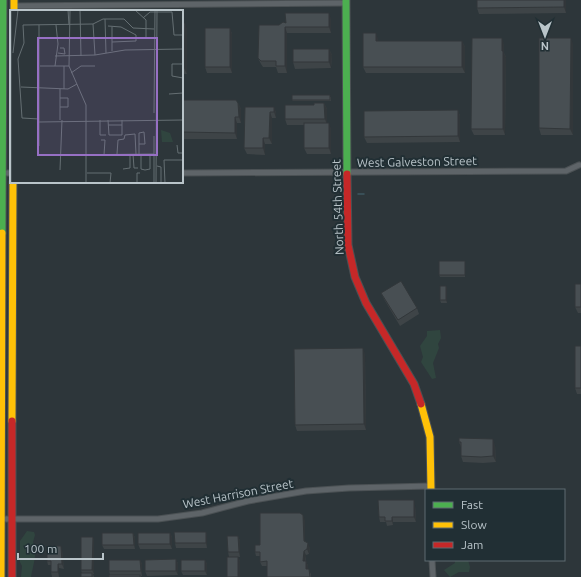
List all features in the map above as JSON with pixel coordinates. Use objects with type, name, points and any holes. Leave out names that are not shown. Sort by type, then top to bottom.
[{"type":"main road","points":[[1,577],[2,253],[5,173],[3,0]]},
{"type":"main road","name":"North 54th Street","points":[[346,2],[348,245],[355,277],[366,303],[414,384],[423,408],[430,437],[431,488]]},
{"type":"main road","points":[[12,183],[12,577]]},
{"type":"street","points":[[14,6],[346,2]]},
{"type":"street","name":"West Galveston Street","points":[[183,173],[566,171],[579,165]]},
{"type":"street","name":"West Harrison Street","points":[[0,519],[158,519],[202,513],[248,501],[306,491],[349,488],[431,488]]},
{"type":"street","points":[[432,561],[432,577]]},
{"type":"green space","points":[[440,330],[441,338],[438,344],[439,348],[433,363],[436,378],[432,379],[421,362],[423,357],[420,346],[427,336],[427,331]]},
{"type":"green space","points":[[27,531],[34,532],[35,535],[33,542],[35,559],[31,577],[21,577],[22,566],[20,562],[20,541]]},
{"type":"green space","points":[[455,561],[468,561],[470,567],[469,572],[459,572],[450,577],[444,570],[455,563]]},
{"type":"building","points":[[477,0],[564,0],[564,7],[477,8]]},
{"type":"building","points":[[285,13],[329,13],[329,27],[285,27],[285,66],[276,66],[276,61],[261,61],[258,58],[259,25],[279,25],[283,22],[286,23]]},
{"type":"building","points":[[183,23],[185,23],[184,68]]},
{"type":"building","points":[[205,28],[230,28],[230,67],[205,67]]},
{"type":"building","points":[[363,33],[376,33],[376,41],[462,41],[462,67],[363,67]]},
{"type":"building","points":[[472,38],[502,38],[503,129],[471,129]]},
{"type":"building","points":[[539,38],[571,38],[570,129],[539,128]]},
{"type":"building","points":[[293,49],[329,49],[329,62],[293,62]]},
{"type":"building","points":[[292,95],[330,95],[330,100],[292,100]]},
{"type":"building","points":[[183,100],[236,100],[238,103],[239,117],[235,117],[235,133],[183,132]]},
{"type":"building","points":[[314,103],[324,103],[325,119],[285,119],[285,105],[314,105]]},
{"type":"building","points":[[245,107],[274,107],[274,112],[270,112],[269,138],[263,138],[263,148],[244,148]]},
{"type":"building","points":[[458,110],[458,136],[364,137],[364,111]]},
{"type":"building","points":[[304,123],[329,123],[329,148],[304,148]]},
{"type":"building","points":[[439,261],[465,261],[465,275],[439,275]]},
{"type":"building","points":[[401,281],[417,308],[398,320],[381,293]]},
{"type":"building","points":[[575,284],[581,284],[581,307],[575,307]]},
{"type":"building","points":[[440,286],[446,286],[446,300],[440,300]]},
{"type":"building","points":[[575,346],[581,346],[581,388],[575,388]]},
{"type":"building","points":[[363,348],[364,424],[295,425],[294,349]]},
{"type":"building","points":[[459,438],[493,439],[493,456],[461,456],[461,442],[459,442]]},
{"type":"building","points":[[378,500],[414,500],[414,517],[392,517],[392,521],[385,521],[385,517],[379,517]]},
{"type":"building","points":[[260,513],[300,513],[303,515],[304,541],[308,543],[307,549],[304,551],[303,561],[306,561],[306,569],[309,569],[310,577],[267,577],[267,561],[260,562],[260,552],[255,552],[255,545],[260,545]]},
{"type":"building","points":[[174,532],[206,532],[206,543],[175,543]]},
{"type":"building","points":[[102,533],[133,533],[134,545],[102,545]]},
{"type":"building","points":[[138,533],[170,533],[170,544],[138,544]]},
{"type":"building","points":[[227,536],[238,536],[239,552],[228,552]]},
{"type":"building","points":[[81,537],[93,537],[92,570],[81,570]]},
{"type":"building","points":[[47,546],[61,546],[62,564],[58,564],[58,572],[51,572],[51,561],[47,561]]},
{"type":"building","points":[[227,557],[238,557],[238,577],[227,577]]},
{"type":"building","points":[[176,559],[176,571],[145,571],[145,560]]},
{"type":"building","points":[[109,560],[140,560],[141,571],[109,571]]},
{"type":"building","points":[[181,560],[205,560],[205,571],[181,571]]},
{"type":"building","points":[[81,573],[92,573],[92,577],[81,577]]},
{"type":"building","points":[[109,575],[140,575],[140,577],[109,577]]},
{"type":"waterway","points":[[358,194],[364,194]]},
{"type":"traffic: fast","points":[[2,233],[3,0]]},
{"type":"traffic: fast","points":[[346,0],[347,174]]},
{"type":"traffic: slow","points":[[14,0],[14,10]]},
{"type":"traffic: slow","points":[[12,421],[13,183]]},
{"type":"traffic: slow","points":[[1,577],[2,233]]},
{"type":"traffic: slow","points":[[421,404],[430,437],[431,489]]},
{"type":"traffic: jam","points":[[347,174],[348,245],[355,277],[366,303],[414,384],[421,404]]},
{"type":"traffic: jam","points":[[12,421],[12,577]]}]
